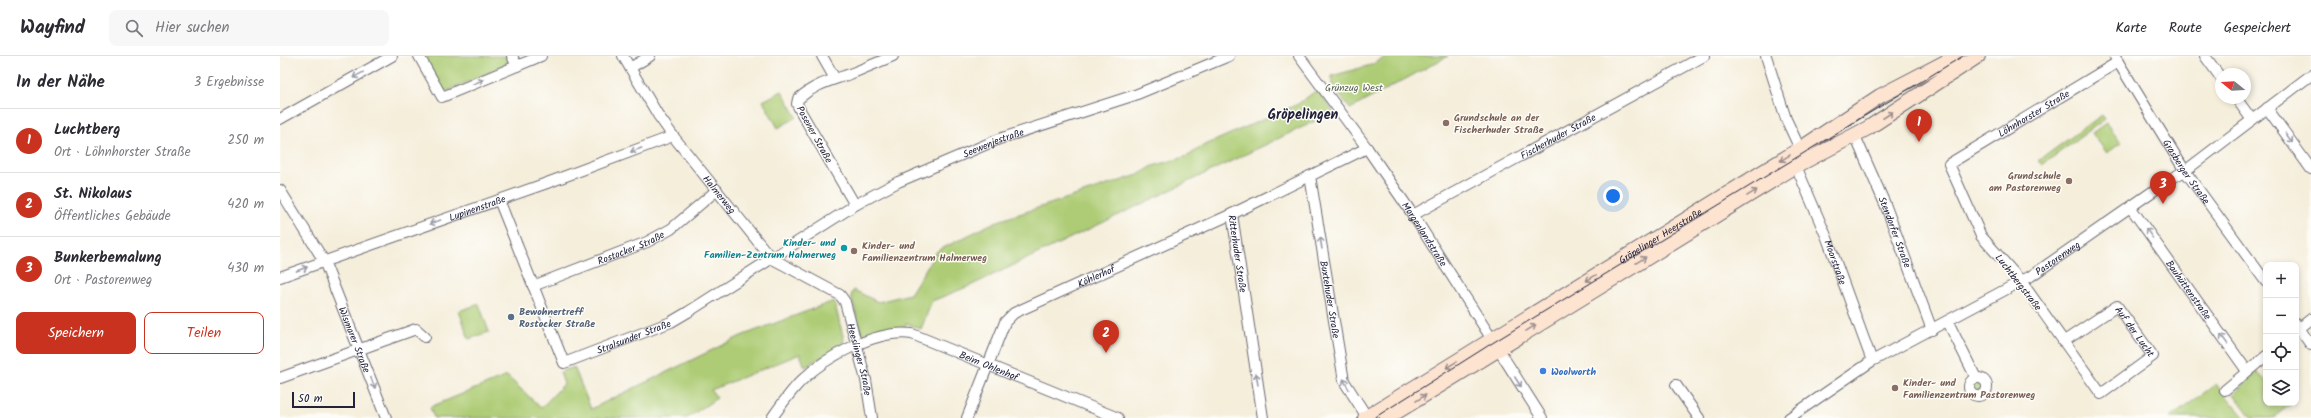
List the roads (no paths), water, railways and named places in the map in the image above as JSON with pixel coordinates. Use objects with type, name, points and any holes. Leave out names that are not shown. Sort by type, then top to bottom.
[{"type":"main road","name":"Gröpelinger Heerstraße","points":[[1387,418],[1495,344],[1800,149],[1880,96],[1937,68],[1957,56]]},
{"type":"main road","name":"Gröpelinger Heerstraße","points":[[1366,418],[1495,344],[1796,166],[1839,142],[1855,136],[1978,56]]},
{"type":"street","points":[[280,119],[392,56]]},
{"type":"street","points":[[419,56],[442,97],[541,56]]},
{"type":"street","points":[[512,56],[517,66]]},
{"type":"street","name":"Halmerweg","points":[[623,56],[673,136],[771,258],[840,295],[845,302]]},
{"type":"street","points":[[630,68],[650,56]]},
{"type":"street","points":[[822,56],[834,77]]},
{"type":"street","name":"Posener Straße","points":[[855,205],[798,104],[798,99],[804,93],[834,77],[848,74],[893,56]]},
{"type":"street","name":"Seewenjestraße","points":[[771,258],[855,205],[898,182],[971,150],[1025,130],[1135,95],[1228,56]]},
{"type":"street","name":"Morgenlandstraße","points":[[1299,56],[1367,148],[1413,215],[1542,418]]},
{"type":"street","name":"Fischerhuder Straße","points":[[1413,215],[1704,56]]},
{"type":"street","points":[[1766,56],[1786,119],[1800,149]]},
{"type":"street","points":[[2205,56],[2215,70]]},
{"type":"street","name":"Löhnhorster Straße","points":[[1949,164],[2116,59]]},
{"type":"street","name":"Grasberger Straße","points":[[2116,59],[2185,171],[2263,278]]},
{"type":"street","name":"Pastorenweg","points":[[1789,418],[1872,361],[1948,322],[2064,254],[2185,171],[2267,108],[2310,79]]},
{"type":"street","points":[[2240,104],[2252,120]]},
{"type":"street","points":[[2267,108],[2311,169]]},
{"type":"street","name":"Lupinenstraße","points":[[280,277],[499,200],[673,136]]},
{"type":"street","name":"Stendorfer Straße","points":[[1855,136],[1885,204],[1932,330]]},
{"type":"street","name":"Ritterhuder Straße","points":[[1264,418],[1232,214],[1367,148]]},
{"type":"street","name":"Luchtbergstraße","points":[[1949,164],[1981,236],[2020,281],[2101,394]]},
{"type":"street","name":"Moorstraße","points":[[1796,166],[1827,238],[1872,361]]},
{"type":"street","name":"Buxtehuder Straße","points":[[1310,176],[1344,381],[1366,418]]},
{"type":"street","name":"Wismarer Straße","points":[[280,190],[324,261],[360,348],[386,418]]},
{"type":"street","name":"Rostocker Straße","points":[[533,286],[647,242],[671,229],[717,190]]},
{"type":"street","points":[[499,200],[533,286]]},
{"type":"street","name":"Bauhüttenstraße","points":[[2131,208],[2247,371]]},
{"type":"street","name":"Köhlerhof","points":[[966,418],[1005,322],[1014,313],[1232,214]]},
{"type":"street","name":"Stralsunder Straße","points":[[533,286],[564,363],[670,322],[771,258]]},
{"type":"street","name":"Heeslinger Straße","points":[[845,302],[872,418]]},
{"type":"street","name":"Auf der Lucht","points":[[2063,342],[2117,306],[2153,356],[2101,394]]},
{"type":"street","points":[[2299,327],[2311,319]]},
{"type":"street","points":[[1948,322],[1976,378]]},
{"type":"street","points":[[280,378],[416,329],[425,337]]},
{"type":"street","points":[[2299,330],[2311,345]]},
{"type":"street","name":"Beim Ohlenhof","points":[[772,418],[800,381],[820,365],[856,344],[902,333],[912,334],[1118,418]]},
{"type":"street","points":[[2225,390],[2263,358]]},
{"type":"street","points":[[1676,385],[1699,418]]},
{"type":"tram line","points":[[1374,418],[1494,342],[1963,56]]},
{"type":"place","name":"Grundschule an der Fischerhuder Straße","points":[[1446,123]]},
{"type":"place","name":"Luchtberg","points":[[1919,142]]},
{"type":"place","name":"Grundschule am Pastorenweg","points":[[2069,181]]},
{"type":"place","name":"Bunkerbemalung","points":[[2163,204]]},
{"type":"place","name":"Kinder- und Familien-Zentrum Halmerweg","points":[[844,248]]},
{"type":"place","name":"Kinder- und Familienzentrum Halmerweg","points":[[854,251]]},
{"type":"place","name":"Bewohnertreff Rostocker Straße","points":[[511,317]]},
{"type":"place","name":"St. Nikolaus","points":[[1106,353]]},
{"type":"place","name":"Woolworth","points":[[1543,371]]},
{"type":"place","name":"Kinder- und Familienzentrum Pastorenweg","points":[[1895,388]]},
{"type":"district","name":"Gröpelingen","points":[[1303,114]]},
{"type":"park label","name":"Grünzug West","points":[[1354,87]]}]
